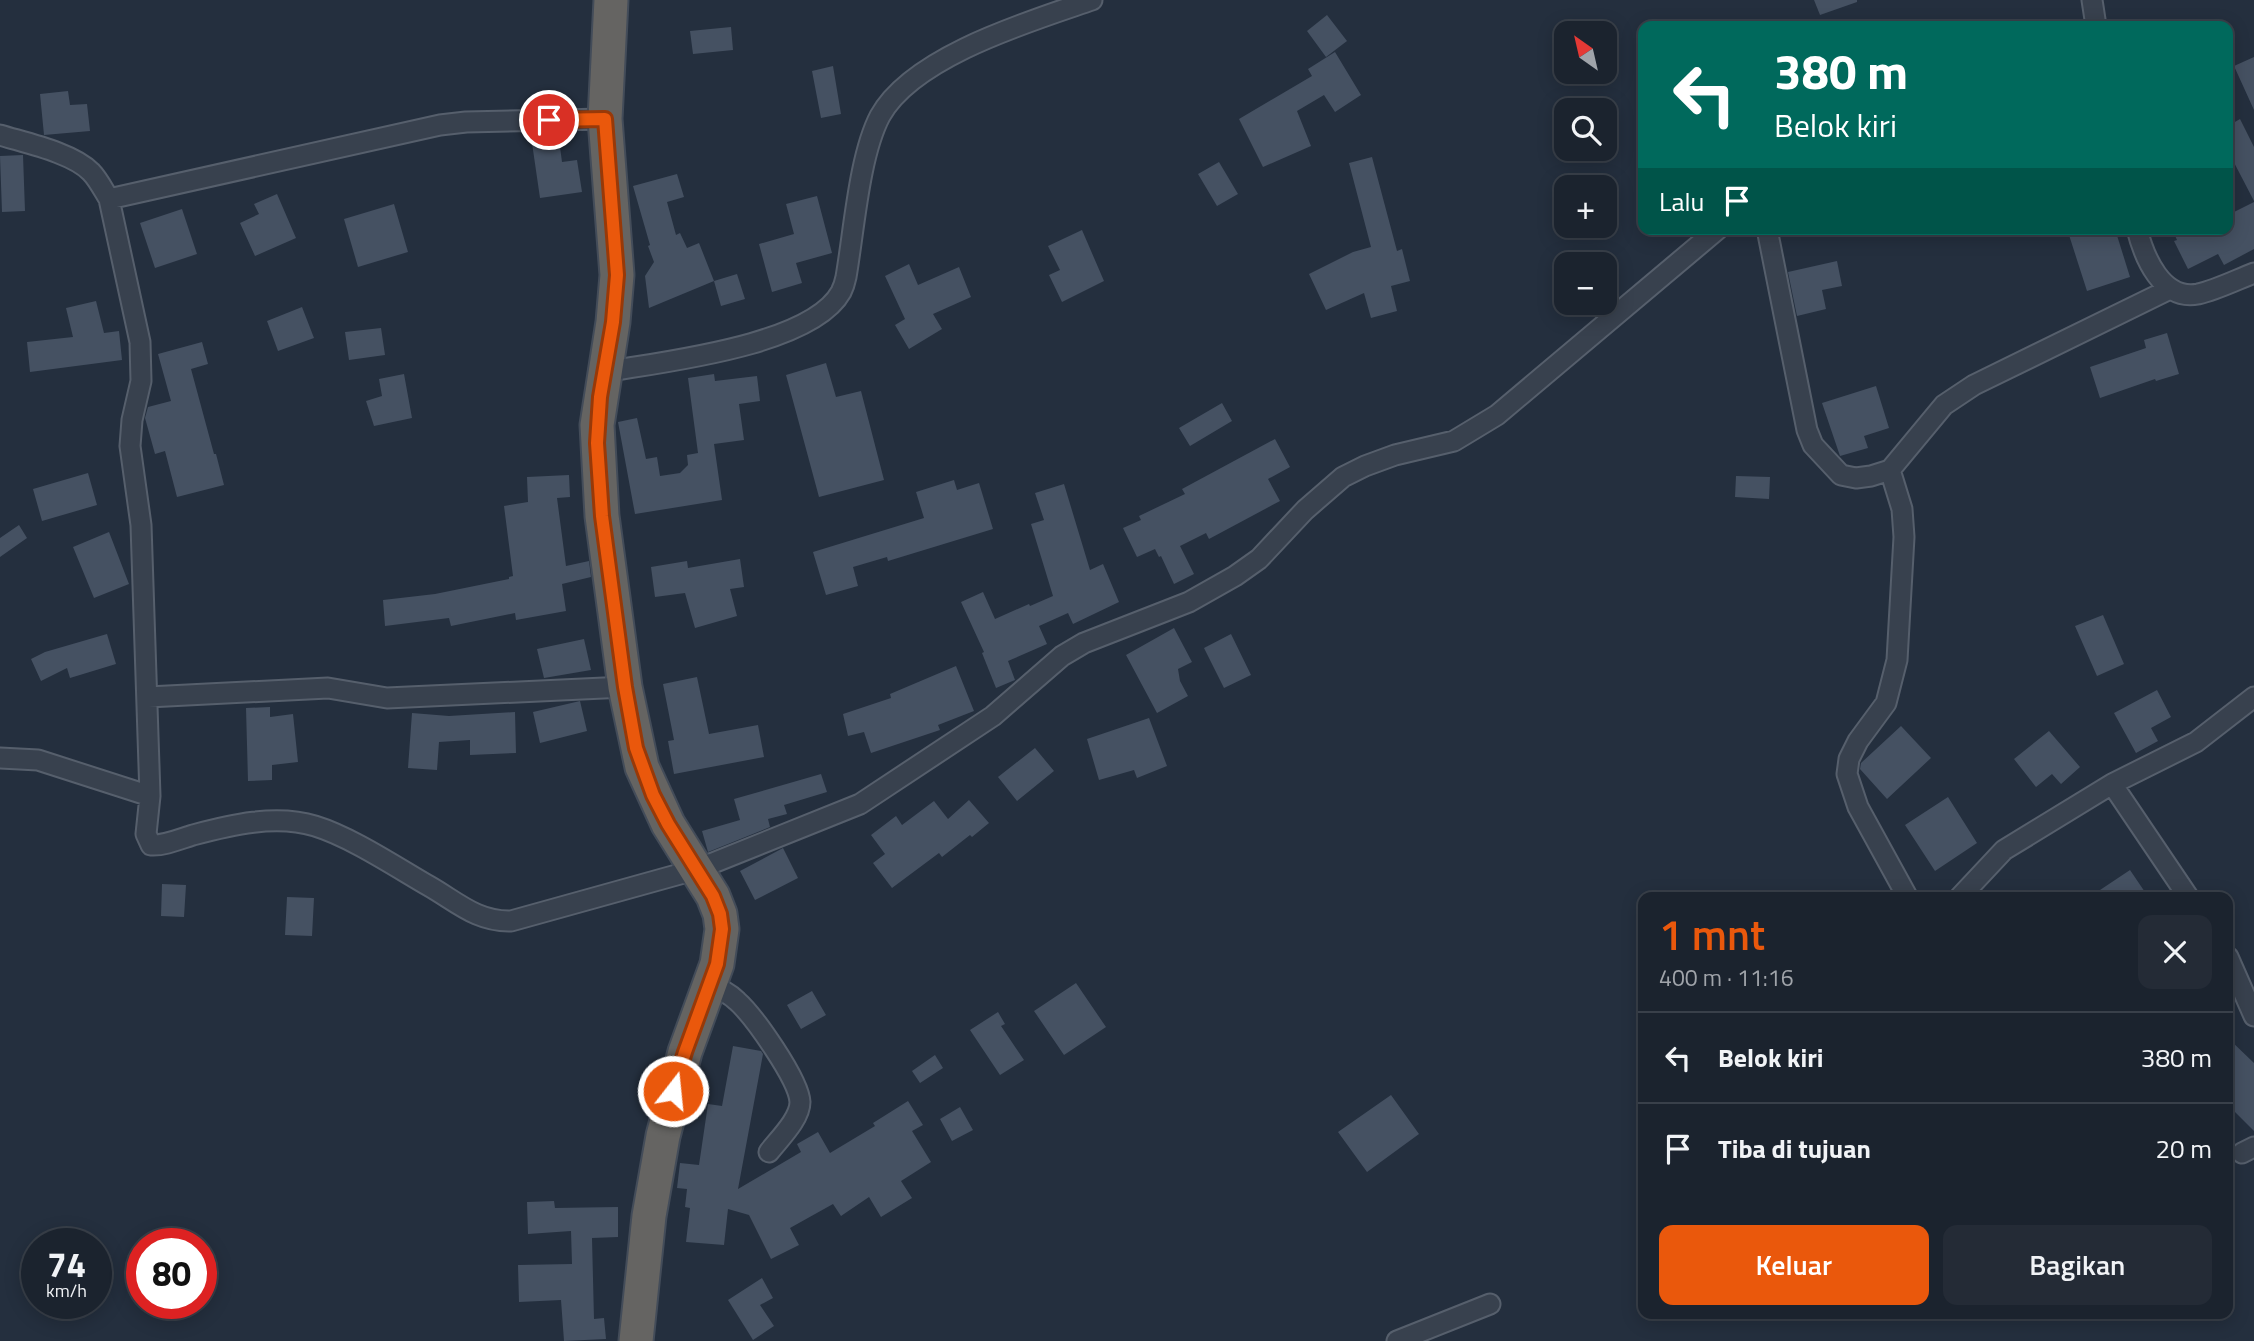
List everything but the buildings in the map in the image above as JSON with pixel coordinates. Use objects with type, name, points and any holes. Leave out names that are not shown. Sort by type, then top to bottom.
[{"type":"highway","points":[[611,0],[605,119],[617,275],[613,322],[597,425],[602,516],[636,748],[649,786],[668,824],[713,896],[722,929],[717,964],[685,1052],[663,1136],[649,1216],[636,1341]]},
{"type":"street","points":[[604,372],[743,347],[805,323],[824,309],[840,294],[846,277],[864,163],[881,115],[895,95],[950,56],[1045,16],[1092,0]]},
{"type":"street","points":[[2092,0],[2095,21]]},
{"type":"street","points":[[109,200],[440,125],[605,119]]},
{"type":"street","points":[[0,135],[72,159],[85,166],[93,173],[109,200],[141,353],[141,381],[132,420],[130,446],[141,526],[150,796],[146,834],[151,845],[251,822],[285,821],[314,825],[419,880],[472,913],[496,922],[511,921],[698,869],[875,796],[993,716],[1062,656],[1084,643],[1189,602],[1235,576],[1258,559],[1305,510],[1343,477],[1395,455],[1454,441],[1497,415],[1711,235]]},
{"type":"street","points":[[1768,235],[1807,430],[1813,445],[1841,475],[1856,478],[1891,470],[1944,405],[1956,396],[2169,289]]},
{"type":"street","points":[[2139,235],[2146,257],[2156,275],[2169,289],[2183,295],[2197,294],[2254,273]]},
{"type":"street","points":[[1891,470],[1902,509],[1904,537],[1897,660],[1886,703],[1858,741],[1849,760],[1847,774],[1858,807],[1905,892]]},
{"type":"street","points":[[148,698],[328,688],[387,698],[625,687]]},
{"type":"street","points":[[1964,892],[2004,850],[2112,784],[2196,742],[2254,697]]},
{"type":"street","points":[[0,758],[38,760],[150,796]]},
{"type":"street","points":[[2112,784],[2185,892]]},
{"type":"street","points":[[2233,968],[2254,1016]]},
{"type":"street","points":[[709,984],[726,992],[752,1017],[797,1088],[800,1104],[795,1118],[769,1152]]},
{"type":"street","points":[[1397,1341],[1490,1304]]},
{"type":"route","points":[[549,120],[605,119],[617,275],[613,322],[600,397],[597,443],[602,516],[625,687],[636,748],[653,795],[668,824],[707,883],[720,914],[722,929],[717,964],[673,1091]]}]
